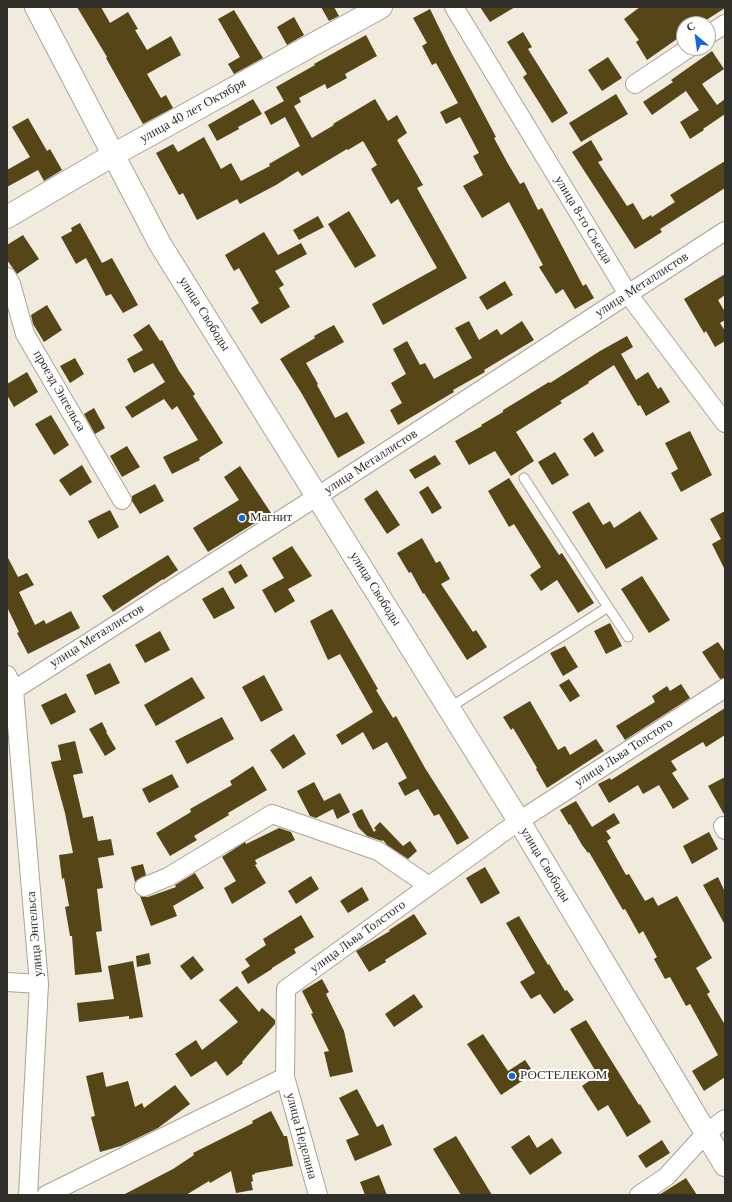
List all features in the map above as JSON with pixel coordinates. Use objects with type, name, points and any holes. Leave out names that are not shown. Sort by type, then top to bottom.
[{"type":"street","name":"улица Свободы","points":[[36,7],[160,244],[519,820],[725,1165]]},
{"type":"street","name":"улица 40 лет Октября","points":[[7,217],[113,155],[381,7]]},
{"type":"street","name":"улица 8-го Съезда","points":[[454,7],[628,294],[725,423]]},
{"type":"street","points":[[716,30],[725,24]]},
{"type":"street","points":[[635,84],[677,56]]},
{"type":"street","name":"улица Металлистов","points":[[10,682],[318,496],[725,231]]},
{"type":"street","name":"проезд Энгельса","points":[[7,277],[11,284],[25,334],[122,500]]},
{"type":"street","name":"улица Энгельса","points":[[10,682],[39,984],[28,1195]]},
{"type":"street","name":"улица Льва Толстого","points":[[285,1076],[286,989],[519,820],[725,688]]},
{"type":"street","points":[[144,887],[168,877],[272,814],[378,851],[429,886]]},
{"type":"street","points":[[7,982],[39,984]]},
{"type":"street","points":[[46,1195],[285,1076]]},
{"type":"street","name":"улица Неделина","points":[[285,1076],[318,1195]]},
{"type":"street","points":[[640,1195],[666,1177],[706,1133],[725,1119]]},
{"type":"lane","points":[[524,478],[628,637]]},
{"type":"lane","points":[[449,708],[608,607]]},
{"type":"building","points":[[77,7],[101,7],[110,23],[128,12],[138,29],[135,30],[147,50],[171,36],[181,55],[147,74],[161,98],[166,95],[173,108],[143,124],[106,58],[107,57]]},
{"type":"building","points":[[321,7],[334,7],[339,16],[329,21]]},
{"type":"building","points":[[480,7],[515,7],[490,22]]},
{"type":"building","points":[[640,7],[725,7],[712,16],[676,16],[676,40],[647,60],[636,42],[639,40],[624,19]]},
{"type":"building","points":[[430,9],[496,137],[494,138],[507,162],[520,184],[524,182],[538,210],[542,208],[583,286],[586,284],[594,298],[575,309],[563,289],[556,294],[539,267],[543,265],[509,202],[482,218],[463,186],[483,175],[473,156],[479,153],[460,117],[446,124],[440,112],[458,103],[436,63],[432,65],[422,46],[427,43],[413,18]]},
{"type":"building","points":[[234,10],[263,58],[234,74],[228,64],[240,57],[218,19]]},
{"type":"building","points":[[294,17],[304,35],[287,45],[277,27]]},
{"type":"building","points":[[523,32],[532,47],[528,49],[568,113],[552,123],[523,77],[527,74],[507,42]]},
{"type":"building","points":[[366,35],[377,56],[345,74],[347,78],[327,89],[325,84],[299,98],[301,102],[294,106],[312,138],[375,99],[388,121],[397,115],[407,133],[397,140],[423,185],[417,188],[467,278],[383,325],[372,304],[437,268],[398,199],[391,204],[371,169],[377,165],[363,141],[302,176],[298,171],[276,185],[240,204],[237,199],[197,220],[183,193],[179,195],[156,153],[173,144],[178,152],[204,137],[221,169],[231,163],[241,181],[270,166],[269,164],[300,146],[285,117],[271,125],[264,112],[284,101],[276,87]]},
{"type":"building","points":[[705,56],[715,56],[724,69],[702,84],[717,105],[725,99],[725,114],[690,139],[680,122],[699,110],[686,91],[652,115],[643,102],[673,82],[671,80]]},
{"type":"building","points":[[608,57],[622,78],[602,91],[588,70]]},
{"type":"building","points":[[616,94],[628,114],[581,142],[569,123]]},
{"type":"building","points":[[253,99],[262,114],[238,127],[239,129],[217,141],[208,125]]},
{"type":"building","points":[[28,118],[47,151],[50,149],[62,170],[44,181],[38,170],[7,187],[7,170],[30,157],[12,127]]},
{"type":"building","points":[[591,140],[603,160],[598,162],[627,206],[633,203],[643,220],[651,215],[652,217],[675,202],[670,195],[725,161],[725,188],[660,229],[662,232],[635,249],[572,152]]},
{"type":"building","points":[[349,211],[376,256],[355,268],[328,224]]},
{"type":"building","points":[[318,216],[324,227],[299,240],[293,230]]},
{"type":"building","points":[[80,223],[102,263],[112,258],[138,305],[123,313],[111,294],[106,296],[86,258],[76,264],[61,237],[72,231],[71,228]]},
{"type":"building","points":[[264,232],[278,255],[301,243],[307,254],[275,271],[284,285],[279,288],[290,307],[261,324],[251,308],[259,303],[239,268],[234,271],[225,255]]},
{"type":"building","points":[[23,235],[39,259],[17,274],[7,260],[7,245]]},
{"type":"building","points":[[725,274],[725,295],[718,300],[725,312],[725,320],[720,323],[725,331],[725,341],[715,347],[706,331],[704,333],[684,299]]},
{"type":"building","points":[[505,281],[513,295],[487,310],[479,297]]},
{"type":"building","points":[[47,305],[62,330],[44,342],[33,324],[31,315]]},
{"type":"building","points":[[469,321],[479,340],[497,329],[501,335],[522,321],[534,340],[484,370],[485,372],[453,390],[454,392],[398,425],[390,410],[402,403],[391,383],[406,374],[393,349],[407,341],[420,365],[425,363],[434,379],[472,358],[455,328]]},
{"type":"building","points":[[149,324],[160,341],[162,340],[179,371],[195,394],[193,396],[223,443],[199,458],[200,460],[172,474],[163,457],[198,440],[177,406],[172,410],[164,399],[132,418],[125,407],[165,382],[153,363],[134,373],[127,359],[143,350],[133,335]]},
{"type":"building","points":[[334,325],[344,342],[306,363],[335,418],[347,412],[365,443],[338,458],[302,394],[280,359],[315,338],[314,336]]},
{"type":"building","points":[[627,336],[633,347],[621,354],[636,380],[648,372],[658,389],[661,387],[670,402],[646,416],[640,405],[638,406],[614,365],[560,401],[562,403],[516,432],[534,461],[511,476],[495,451],[469,465],[455,441],[482,426],[481,425],[503,412],[503,410]]},
{"type":"building","points":[[75,358],[84,374],[70,383],[60,366]]},
{"type":"building","points":[[27,372],[38,392],[14,407],[7,395],[7,384]]},
{"type":"building","points":[[94,408],[105,428],[95,434],[84,414]]},
{"type":"building","points":[[51,415],[69,445],[54,455],[35,424]]},
{"type":"building","points":[[690,431],[712,475],[681,492],[671,473],[678,469],[665,443]]},
{"type":"building","points":[[593,432],[604,451],[595,457],[583,439]]},
{"type":"building","points":[[127,446],[140,467],[122,477],[110,456]]},
{"type":"building","points":[[555,452],[569,475],[552,485],[538,462]]},
{"type":"building","points":[[435,455],[441,464],[415,479],[409,470]]},
{"type":"building","points":[[82,465],[92,482],[70,496],[59,480]]},
{"type":"building","points":[[240,466],[271,513],[208,552],[193,528],[239,500],[224,477]]},
{"type":"building","points":[[509,478],[559,555],[562,553],[594,603],[578,613],[557,580],[541,591],[530,575],[541,567],[514,524],[509,527],[488,491]]},
{"type":"building","points":[[155,484],[164,501],[140,514],[132,501],[132,496]]},
{"type":"building","points":[[428,486],[442,508],[432,514],[419,492]]},
{"type":"building","points":[[377,490],[400,525],[387,534],[364,499]]},
{"type":"building","points":[[589,502],[603,525],[610,521],[614,528],[640,511],[658,539],[606,569],[572,512]]},
{"type":"building","points":[[110,510],[119,527],[98,539],[88,521]]},
{"type":"building","points":[[725,511],[725,570],[712,544],[721,539],[710,519]]},
{"type":"building","points":[[422,538],[436,563],[440,561],[450,579],[441,584],[473,632],[476,630],[487,647],[467,660],[424,593],[423,594],[411,572],[409,573],[397,553]]},
{"type":"building","points":[[292,546],[312,576],[288,589],[295,601],[275,613],[262,590],[284,578],[272,558]]},
{"type":"building","points":[[168,555],[178,570],[113,612],[102,596]]},
{"type":"building","points":[[7,556],[18,577],[27,573],[34,585],[19,592],[35,625],[44,620],[46,624],[71,611],[80,628],[28,654],[17,633],[19,632],[7,607]]},
{"type":"building","points":[[241,564],[248,576],[235,584],[228,572]]},
{"type":"building","points":[[642,576],[670,620],[649,633],[621,589]]},
{"type":"building","points":[[223,587],[235,608],[214,619],[202,599]]},
{"type":"building","points":[[332,609],[378,689],[376,690],[393,718],[396,716],[425,768],[469,838],[457,845],[439,814],[434,816],[418,789],[405,796],[398,783],[407,778],[387,742],[373,750],[363,732],[342,745],[336,735],[373,712],[340,654],[328,660],[310,621]]},
{"type":"building","points":[[610,623],[622,646],[606,654],[594,631]]},
{"type":"building","points":[[160,631],[170,650],[145,663],[135,645]]},
{"type":"building","points":[[718,642],[725,652],[725,678],[720,679],[702,652]]},
{"type":"building","points":[[565,646],[578,667],[563,676],[550,653]]},
{"type":"building","points":[[110,663],[120,683],[95,695],[86,675]]},
{"type":"building","points":[[264,675],[283,710],[261,722],[242,687]]},
{"type":"building","points":[[192,677],[205,698],[156,726],[144,705]]},
{"type":"building","points":[[569,679],[580,696],[570,702],[559,685]]},
{"type":"building","points":[[681,684],[690,698],[625,740],[616,726],[655,702],[652,696],[667,686],[670,691]]},
{"type":"building","points":[[66,693],[76,712],[51,725],[41,705]]},
{"type":"building","points":[[530,701],[558,750],[565,746],[570,755],[596,739],[604,751],[547,788],[513,728],[511,730],[503,717]]},
{"type":"building","points":[[725,708],[725,735],[706,747],[703,742],[671,761],[677,770],[672,773],[689,799],[673,809],[659,785],[643,794],[638,785],[609,803],[598,784],[610,778],[611,780]]},
{"type":"building","points":[[222,717],[234,739],[187,764],[175,741]]},
{"type":"building","points":[[102,722],[116,749],[105,756],[89,729]]},
{"type":"building","points":[[294,734],[306,754],[283,769],[270,750]]},
{"type":"building","points":[[75,741],[83,773],[73,775],[83,818],[93,816],[98,841],[111,839],[114,855],[98,858],[103,888],[97,889],[102,931],[96,932],[102,972],[75,975],[72,936],[70,936],[65,907],[69,906],[64,878],[62,879],[59,855],[73,853],[65,813],[51,762],[61,760],[58,745]]},
{"type":"building","points":[[253,766],[267,790],[228,813],[229,815],[194,836],[197,840],[170,856],[156,833],[191,812],[190,809],[232,785],[230,781]]},
{"type":"building","points":[[172,774],[179,787],[149,803],[142,789]]},
{"type":"building","points":[[725,777],[725,816],[708,786]]},
{"type":"building","points":[[314,782],[324,801],[340,793],[350,812],[337,819],[333,809],[316,818],[310,816],[297,791]]},
{"type":"building","points":[[576,801],[592,827],[614,813],[620,823],[606,831],[611,838],[607,841],[626,875],[629,874],[645,901],[653,897],[658,906],[677,896],[712,958],[696,968],[710,992],[707,994],[725,1025],[725,1077],[704,1091],[692,1071],[718,1055],[690,1004],[686,1006],[670,977],[665,979],[654,959],[657,957],[643,931],[639,934],[589,852],[588,853],[582,845],[560,810]]},
{"type":"building","points":[[362,809],[374,832],[376,830],[374,828],[380,822],[403,846],[410,841],[417,851],[408,859],[387,845],[383,840],[382,841],[367,836],[358,827],[352,814]]},
{"type":"building","points":[[279,828],[291,832],[295,840],[255,860],[257,864],[255,865],[266,883],[232,904],[224,888],[236,881],[222,857],[245,842],[246,844]]},
{"type":"building","points":[[709,832],[718,849],[692,864],[683,846]]},
{"type":"building","points":[[143,864],[146,875],[135,882],[131,867]]},
{"type":"building","points":[[485,867],[500,893],[481,904],[466,878]]},
{"type":"building","points":[[195,873],[204,888],[173,906],[177,916],[151,926],[140,896],[148,897],[176,887],[175,885]]},
{"type":"building","points":[[311,876],[319,889],[296,904],[288,891]]},
{"type":"building","points":[[718,877],[725,892],[725,925],[703,885]]},
{"type":"building","points":[[362,887],[369,900],[348,913],[340,901]]},
{"type":"building","points":[[414,914],[427,934],[385,960],[386,962],[369,972],[356,951],[390,931],[389,930]]},
{"type":"building","points":[[301,915],[314,937],[294,949],[296,953],[248,984],[241,972],[250,966],[245,959],[266,945],[263,939]]},
{"type":"building","points":[[519,916],[565,991],[567,990],[574,1000],[554,1014],[540,994],[531,999],[520,982],[535,973],[506,923]]},
{"type":"building","points":[[149,953],[151,964],[137,967],[136,956]]},
{"type":"building","points":[[193,956],[204,970],[191,980],[180,966]]},
{"type":"building","points":[[133,961],[143,1017],[129,1019],[129,1016],[79,1022],[77,1003],[114,999],[108,966]]},
{"type":"building","points":[[322,979],[329,992],[326,994],[344,1031],[353,1072],[330,1077],[324,1052],[329,1051],[311,1014],[313,1013],[302,991]]},
{"type":"building","points":[[237,986],[259,1012],[262,1008],[275,1020],[275,1024],[242,1062],[243,1063],[227,1076],[216,1061],[191,1077],[175,1054],[196,1040],[202,1050],[238,1022],[219,1000]]},
{"type":"building","points":[[414,994],[423,1007],[394,1027],[385,1014]]},
{"type":"building","points":[[586,1020],[651,1122],[627,1137],[608,1105],[598,1111],[582,1086],[598,1075],[570,1029]]},
{"type":"building","points":[[483,1034],[508,1071],[525,1060],[534,1073],[501,1095],[467,1044]]},
{"type":"building","points":[[103,1072],[106,1087],[128,1081],[135,1107],[142,1103],[144,1108],[175,1085],[190,1104],[158,1128],[121,1146],[100,1152],[91,1117],[95,1116],[86,1076]]},
{"type":"building","points":[[357,1089],[377,1127],[383,1124],[392,1145],[355,1161],[346,1140],[359,1135],[339,1098]]},
{"type":"building","points":[[271,1111],[284,1136],[287,1136],[293,1166],[255,1173],[252,1175],[253,1181],[251,1182],[253,1190],[236,1193],[231,1171],[210,1183],[209,1181],[186,1195],[123,1195],[173,1169],[194,1155],[193,1153],[253,1123],[252,1121]]},
{"type":"building","points":[[529,1135],[537,1148],[552,1138],[562,1153],[530,1175],[511,1147]]},
{"type":"building","points":[[456,1136],[492,1195],[461,1195],[433,1149]]},
{"type":"building","points":[[662,1140],[670,1153],[646,1168],[638,1156]]},
{"type":"building","points":[[379,1175],[387,1195],[365,1195],[360,1182]]},
{"type":"building","points":[[686,1178],[697,1195],[659,1195]]},
{"type":"place","name":"Магнит","points":[[242,518]]},
{"type":"place","name":"РОСТЕЛЕКОМ","points":[[512,1076]]}]
